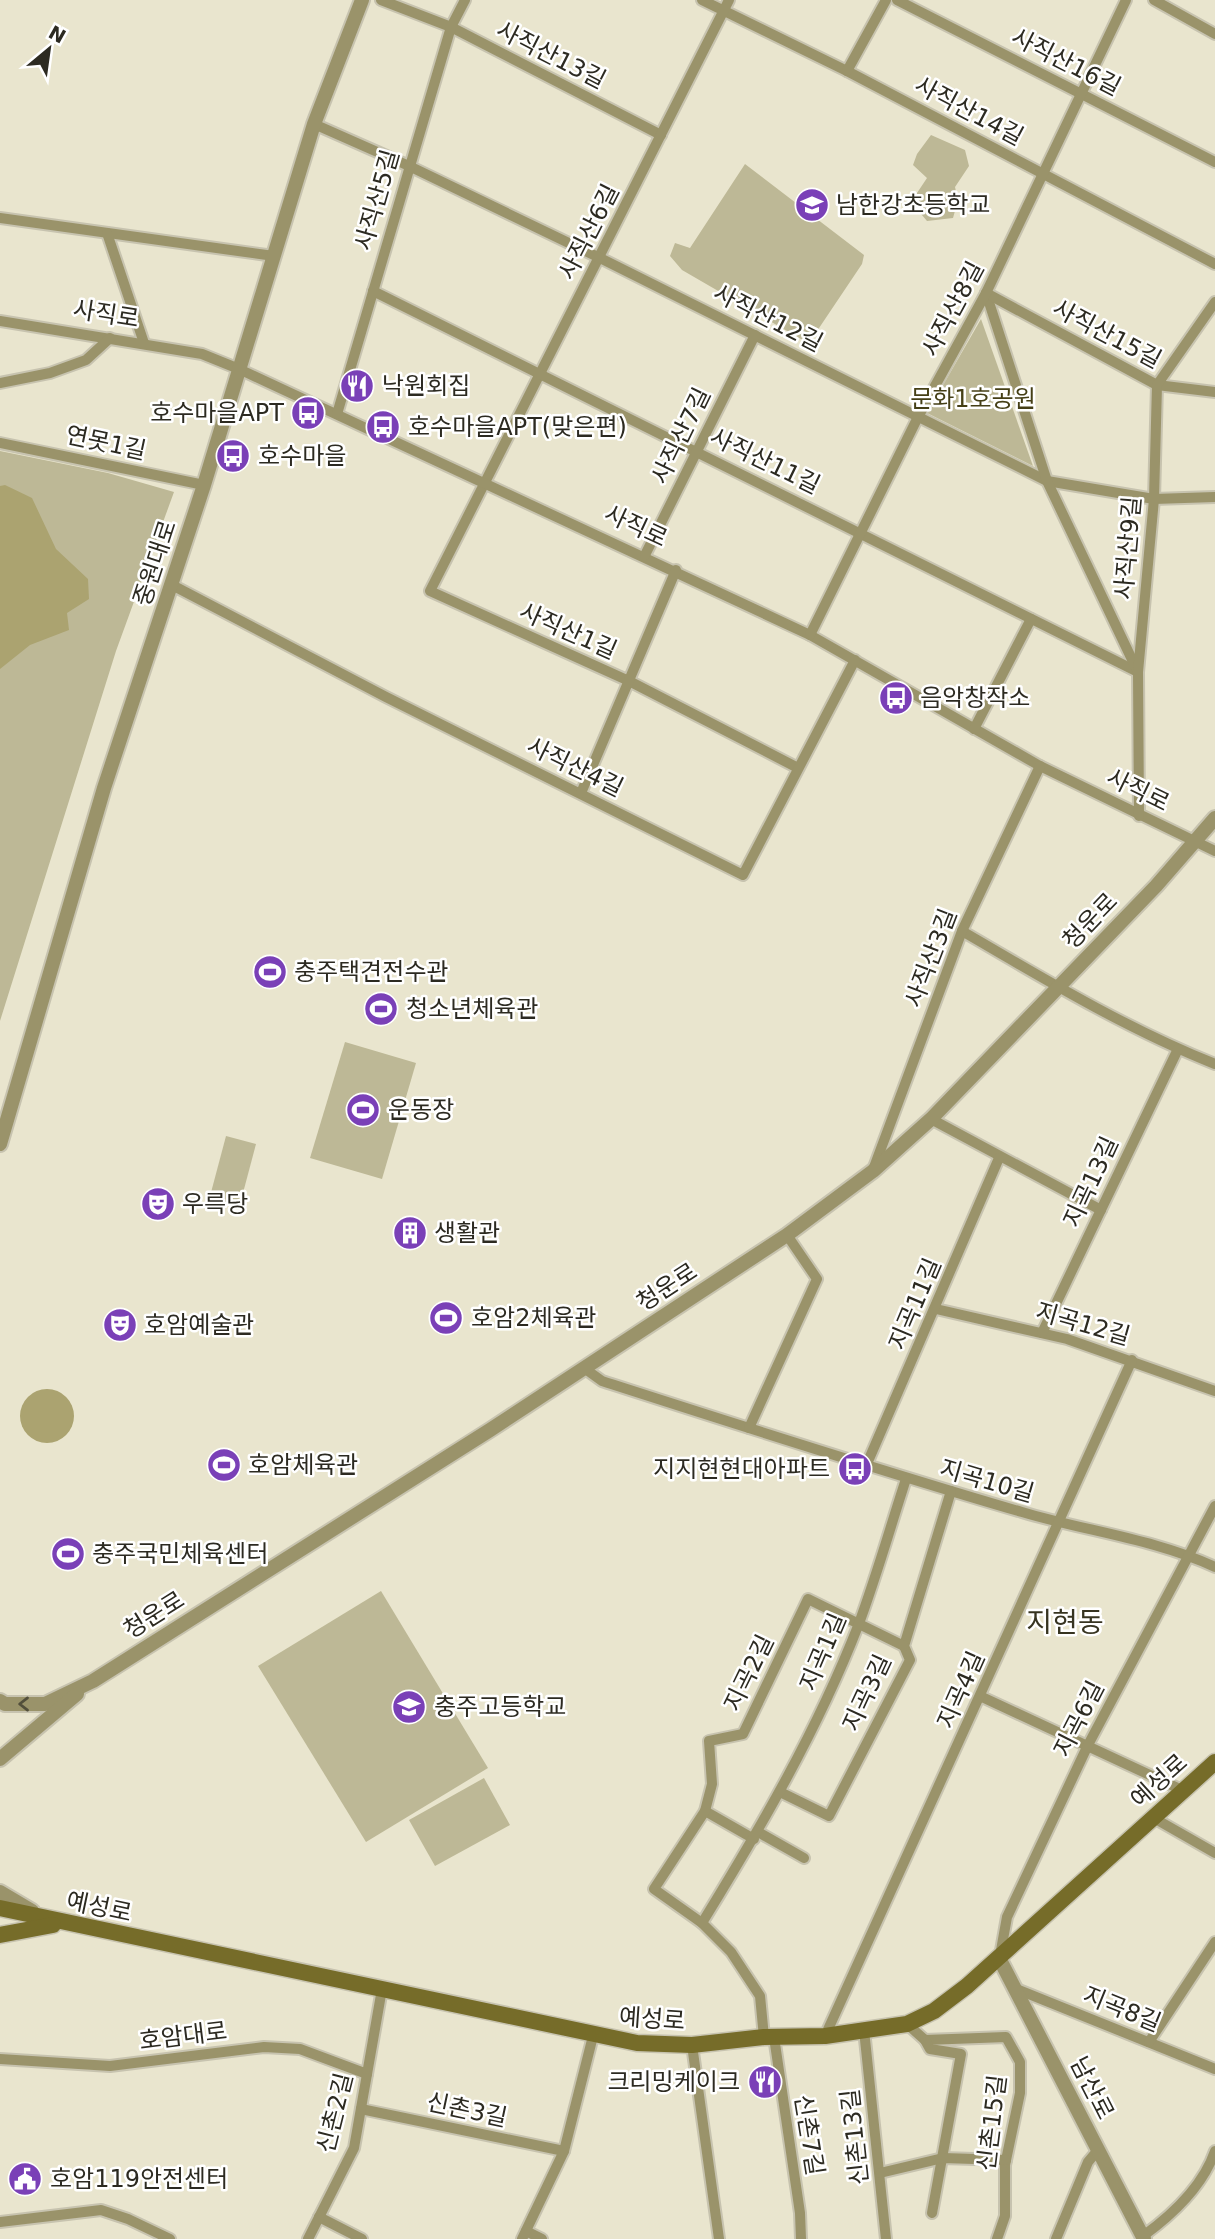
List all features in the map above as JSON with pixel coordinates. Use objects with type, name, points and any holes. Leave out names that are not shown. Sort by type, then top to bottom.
[{"type":"main road","name":"예성로","points":[[0,1908],[593,2036],[637,2043],[692,2045],[769,2037],[825,2036],[907,2024],[934,2011],[999,1958],[1215,1762]]},
{"type":"main road","points":[[0,1934],[63,1923]]},
{"type":"street","name":"중원대로","points":[[0,1144],[104,788],[204,485],[314,124],[362,0]]},
{"type":"street","name":"사직산13길","points":[[381,0],[451,27],[661,135]]},
{"type":"street","name":"사직산5길","points":[[337,414],[451,27],[464,0]]},
{"type":"street","name":"사직산14길","points":[[702,0],[727,5],[1215,264]]},
{"type":"street","points":[[847,71],[886,0]]},
{"type":"street","name":"사직산16길","points":[[897,0],[1215,162]]},
{"type":"street","name":"사직산8길","points":[[810,635],[918,417],[986,293],[1045,175],[1126,0]]},
{"type":"street","points":[[1154,0],[1215,34]]},
{"type":"street","name":"사직산6길","points":[[483,481],[600,258],[727,5]]},
{"type":"street","name":"사직산12길","points":[[314,124],[409,166],[600,258],[1047,481],[1154,499],[1215,497]]},
{"type":"street","points":[[0,218],[274,256]]},
{"type":"street","points":[[107,233],[144,343]]},
{"type":"street","name":"사직산11길","points":[[373,291],[1138,672]]},
{"type":"street","points":[[986,293],[1047,481],[1138,672]]},
{"type":"street","name":"사직산15길","points":[[986,293],[1157,385],[1215,392]]},
{"type":"street","points":[[1157,385],[1215,302]]},
{"type":"street","name":"사직로","points":[[0,321],[202,354],[239,369],[645,555],[810,635],[1040,766],[1139,817],[1215,851]]},
{"type":"street","name":"사직산7길","points":[[645,555],[755,335]]},
{"type":"street","points":[[0,383],[50,373],[86,360],[110,338]]},
{"type":"street","name":"사직산9길","points":[[1139,817],[1138,672],[1154,499],[1157,385]]},
{"type":"street","name":"연못1길","points":[[0,443],[204,485]]},
{"type":"street","name":"사직산1길","points":[[483,481],[429,591],[629,681],[798,768]]},
{"type":"street","points":[[581,793],[676,570]]},
{"type":"street","name":"사직산4길","points":[[172,585],[386,697],[743,876],[855,660]]},
{"type":"street","points":[[974,729],[1031,619]]},
{"type":"street","name":"사직산3길","points":[[873,1171],[962,931],[1040,766]]},
{"type":"street","points":[[1193,841],[1215,818]]},
{"type":"street","name":"청운로","points":[[93,1681],[584,1368],[786,1235],[873,1171],[932,1119],[1156,886],[1193,841]]},
{"type":"street","points":[[962,931],[1057,987],[1178,1049],[1215,1064]]},
{"type":"street","name":"지곡13길","points":[[1042,1333],[1178,1049]]},
{"type":"street","points":[[932,1119],[999,1158],[1101,1210]]},
{"type":"street","name":"지곡11길","points":[[866,1466],[999,1158]]},
{"type":"street","points":[[750,1428],[817,1279],[786,1235]]},
{"type":"street","name":"지곡12길","points":[[936,1309],[1042,1333],[1132,1360],[1215,1391]]},
{"type":"street","name":"지곡4길","points":[[825,2036],[982,1697],[1132,1360]]},
{"type":"street","name":"지곡10길","points":[[584,1368],[602,1381],[906,1479],[1059,1523],[1188,1554],[1215,1567]]},
{"type":"street","name":"지곡1길","points":[[702,1923],[780,1792],[858,1625],[906,1479]]},
{"type":"street","name":"지곡3길","points":[[780,1792],[829,1816],[910,1660],[904,1646],[951,1491]]},
{"type":"street","name":"지곡6길","points":[[999,1958],[1007,1917],[1088,1745],[1215,1506]]},
{"type":"street","name":"지곡2길","points":[[702,1923],[653,1889],[705,1811],[712,1784],[709,1741],[743,1734],[808,1599],[858,1625]]},
{"type":"street","points":[[858,1625],[904,1646]]},
{"type":"street","points":[[0,1701],[5,1704],[44,1704],[93,1681]]},
{"type":"street","points":[[0,1759],[93,1681]]},
{"type":"street","points":[[982,1697],[1182,1790]]},
{"type":"street","points":[[705,1811],[804,1858]]},
{"type":"street","points":[[1152,1817],[1215,1853]]},
{"type":"street","points":[[0,1892],[21,1906],[63,1923]]},
{"type":"street","points":[[702,1923],[731,1952],[760,1996],[769,2037]]},
{"type":"street","points":[[1149,2042],[1215,1942]]},
{"type":"street","name":"남산로","points":[[999,1958],[1143,2237]]},
{"type":"street","name":"지곡8길","points":[[1014,1988],[1215,2069]]},
{"type":"street","name":"신촌2길","points":[[308,2239],[354,2148],[382,1990]]},
{"type":"street","points":[[907,2024],[925,2040],[930,2049],[961,2054],[932,2213]]},
{"type":"street","name":"신촌13길","points":[[864,2030],[886,2239]]},
{"type":"street","points":[[542,2239],[524,2235],[564,2151],[593,2036]]},
{"type":"street","name":"신촌15길","points":[[925,2040],[1006,2036],[1020,2062],[1020,2093],[1006,2160],[1005,2216],[997,2239]]},
{"type":"street","name":"신촌7길","points":[[769,2037],[800,2213],[801,2239]]},
{"type":"street","points":[[692,2045],[719,2239]]},
{"type":"street","name":"호암대로","points":[[0,2059],[110,2066],[264,2047],[300,2049],[367,2074]]},
{"type":"street","name":"신촌3길","points":[[361,2109],[564,2151]]},
{"type":"street","points":[[1056,2239],[1088,2162],[1098,2150]]},
{"type":"street","points":[[1143,2237],[1161,2223],[1201,2180],[1215,2151]]},
{"type":"street","points":[[880,2173],[943,2158],[1006,2160]]},
{"type":"street","points":[[0,2222],[101,2210],[170,2239]]},
{"type":"street","points":[[319,2217],[362,2239]]},
{"type":"green space","points":[[931,135],[965,150],[969,166],[955,187],[958,200],[953,218],[927,221],[911,202],[927,178],[913,165],[917,154]]},
{"type":"green space","points":[[745,164],[864,255],[862,264],[813,337],[801,339],[682,270],[670,256],[675,243],[690,248]]},
{"type":"green space","name":"문화1호공원","points":[[981,319],[1033,466],[927,413]]},
{"type":"green space","points":[[0,451],[108,473],[174,492],[116,651],[0,1021]]},
{"type":"green space","name":"운동장","points":[[345,1042],[416,1063],[382,1179],[310,1158]]},
{"type":"green space","points":[[226,1136],[256,1144],[239,1208],[209,1200]]},
{"type":"green space","points":[[381,1591],[488,1768],[366,1842],[258,1666]]},
{"type":"green space","points":[[484,1778],[510,1825],[435,1866],[409,1820]]},
{"type":"shaded area","points":[[5,485],[32,498],[56,549],[88,579],[89,599],[67,613],[69,630],[30,645],[0,669],[0,486]]},
{"type":"shaded area","points":[[47,1389],[66,1397],[74,1416],[66,1435],[47,1443],[28,1435],[20,1416],[28,1397]]},
{"type":"place","name":"남한강초등학교","points":[[812,205]]},
{"type":"place","name":"낙원회집","points":[[357,386]]},
{"type":"place","name":"호수마을APT","points":[[308,413]]},
{"type":"place","name":"호수마을APT(맞은편)","points":[[383,427]]},
{"type":"place","name":"호수마을","points":[[233,456]]},
{"type":"place","name":"음악창작소","points":[[896,698]]},
{"type":"place","name":"충주택견전수관","points":[[270,972]]},
{"type":"place","name":"청소년체육관","points":[[381,1009]]},
{"type":"place","name":"운동장","points":[[363,1110]]},
{"type":"place","name":"우륵당","points":[[158,1204]]},
{"type":"place","name":"생활관","points":[[410,1233]]},
{"type":"place","name":"호암2체육관","points":[[446,1318]]},
{"type":"place","name":"호암예술관","points":[[120,1325]]},
{"type":"place","name":"호암체육관","points":[[224,1465]]},
{"type":"place","name":"지지현현대아파트","points":[[855,1469]]},
{"type":"place","name":"충주국민체육센터","points":[[68,1554]]},
{"type":"place","name":"충주고등학교","points":[[409,1707]]},
{"type":"place","name":"크리밍케이크","points":[[765,2082]]},
{"type":"place","name":"호암119안전센터","points":[[25,2179]]},
{"type":"district","name":"지현동","points":[[1065,1622]]}]
